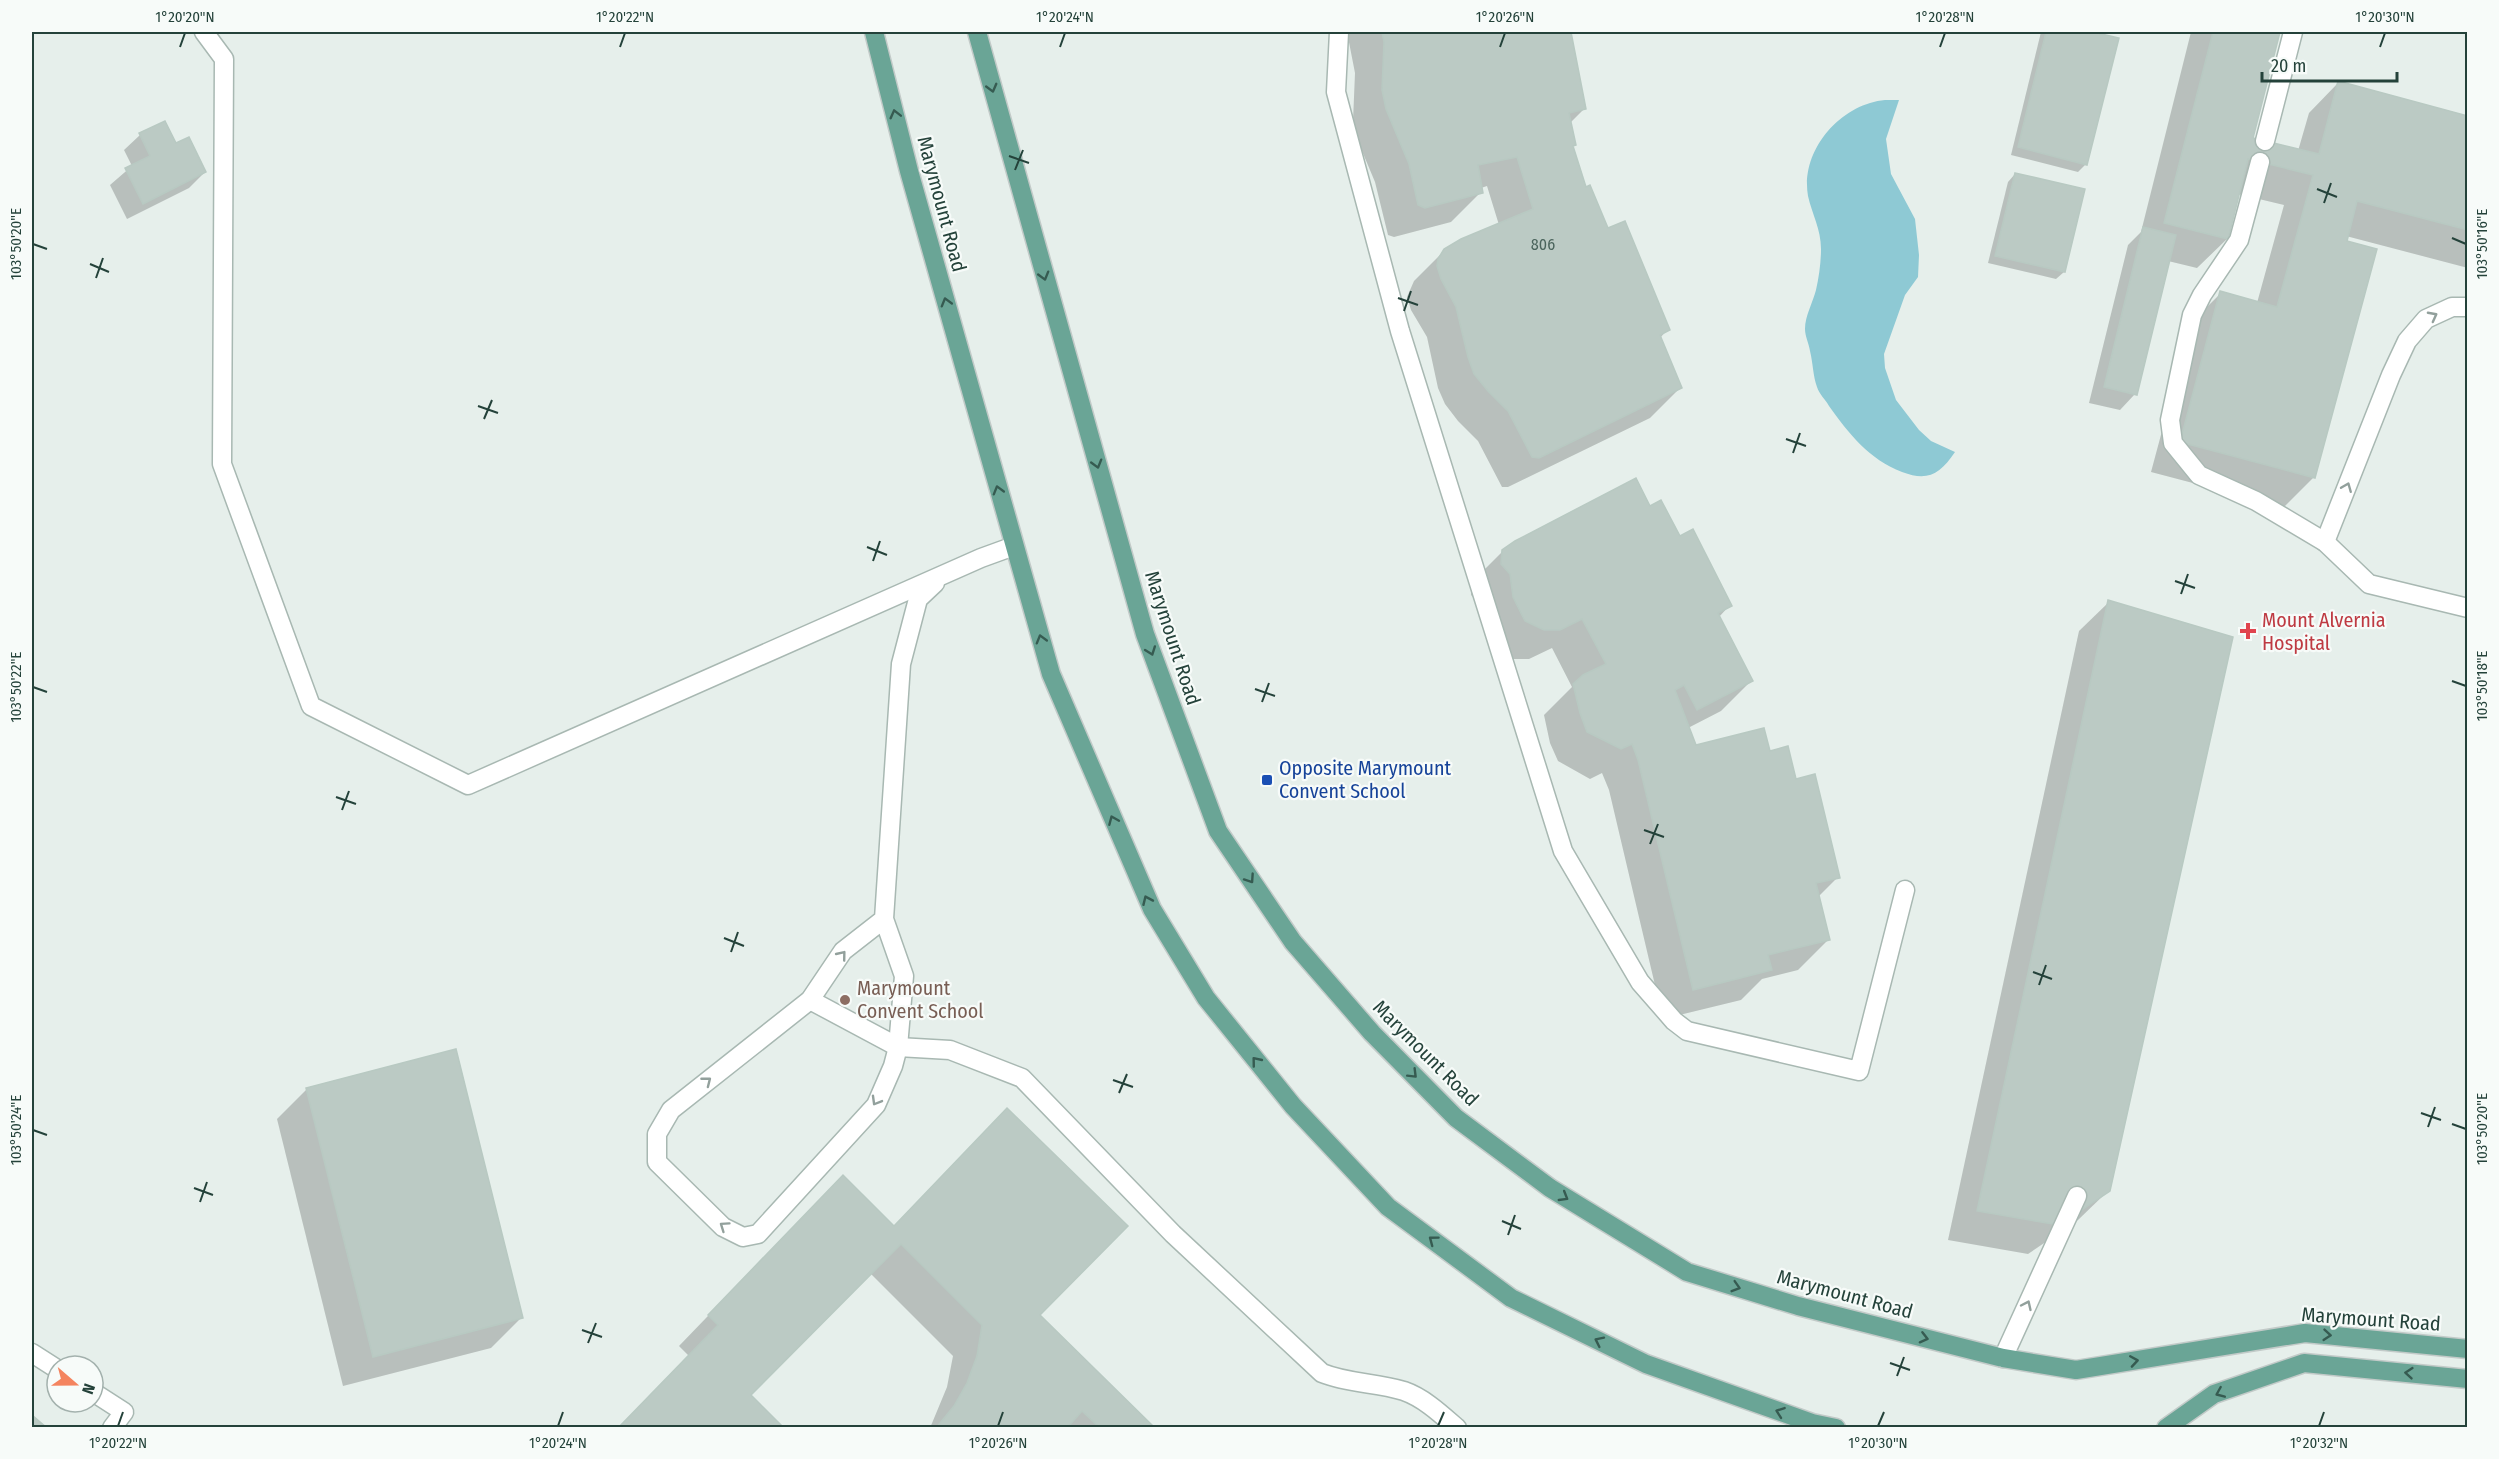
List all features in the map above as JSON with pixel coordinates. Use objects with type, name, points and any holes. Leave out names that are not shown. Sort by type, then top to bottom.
[{"type":"main road","name":"Marymount Road","points":[[874,32],[909,171],[1051,674],[1152,909],[1206,999],[1293,1106],[1388,1207],[1511,1299],[1646,1364],[1812,1423],[1836,1428]]},
{"type":"main road","name":"Marymount Road","points":[[977,32],[1145,634],[1218,831],[1293,942],[1372,1033],[1456,1118],[1550,1188],[1687,1272],[1798,1306],[2002,1358],[2076,1370],[2305,1333],[2468,1348]]},
{"type":"main road","points":[[2166,1428],[2214,1394],[2304,1363],[2468,1379]]},
{"type":"lane","points":[[204,32],[224,59],[222,464],[312,706],[468,785],[1014,546]]},
{"type":"lane","points":[[1339,32],[1336,92],[1400,331],[1559,840],[1563,851],[1640,982],[1674,1021],[1687,1031],[1859,1071],[1905,890]]},
{"type":"lane","points":[[2265,141],[2293,32]]},
{"type":"lane","points":[[2260,162],[2239,240],[2202,295],[2192,315],[2169,420],[2173,442],[2199,475],[2256,501],[2325,542],[2369,584],[2467,606]]},
{"type":"lane","points":[[2325,542],[2391,375],[2408,341],[2426,319],[2452,307],[2468,307]]},
{"type":"lane","points":[[884,920],[843,951],[810,1000],[671,1110],[657,1134],[657,1162],[723,1227],[742,1237],[758,1234],[876,1105],[893,1066],[898,1047],[904,976],[884,920],[901,664],[918,599],[944,575]]},
{"type":"lane","points":[[810,1000],[898,1047],[950,1050],[1022,1078],[1173,1234],[1322,1372],[1341,1381],[1379,1385],[1406,1392],[1433,1406],[1457,1428]]},
{"type":"lane","points":[[2002,1358],[2077,1196]]},
{"type":"lane","points":[[32,1353],[45,1361]]},
{"type":"lane","points":[[105,1400],[124,1412],[112,1428]]},
{"type":"water","points":[[1899,100],[1886,139],[1891,174],[1915,219],[1919,255],[1918,277],[1905,295],[1884,354],[1885,368],[1896,400],[1919,430],[1931,441],[1955,452],[1938,471],[1926,476],[1911,475],[1890,467],[1861,445],[1844,426],[1818,390],[1805,332],[1806,319],[1815,295],[1821,254],[1820,235],[1808,196],[1807,179],[1810,162],[1817,146],[1839,120],[1869,103]]},
{"type":"building","points":[[1382,32],[1571,32],[1586,109],[1569,113],[1576,145],[1573,146],[1586,187],[1590,185],[1608,228],[1625,221],[1670,330],[1660,335],[1682,388],[1539,458],[1532,457],[1508,411],[1474,374],[1456,307],[1441,279],[1437,266],[1444,249],[1461,239],[1533,209],[1517,157],[1478,165],[1483,193],[1425,208],[1418,205],[1409,164],[1386,109],[1382,90],[1384,42]]},
{"type":"building","points":[[2046,32],[2093,32],[2119,38],[2087,165],[2018,147]]},
{"type":"building","points":[[2213,32],[2280,32],[2253,138],[2319,154],[2338,81],[2468,116],[2468,230],[2357,201],[2347,241],[2377,249],[2315,478],[2180,442],[2220,291],[2277,307],[2313,175],[2248,159],[2228,239],[2164,223]]},
{"type":"building","points":[[165,121],[176,143],[189,137],[206,172],[143,204],[125,168],[150,156],[139,133]]},
{"type":"building","points":[[2015,173],[2085,189],[2065,272],[1995,256]]},
{"type":"building","points":[[2143,227],[2176,235],[2137,395],[2104,387]]},
{"type":"building","points":[[1636,478],[1650,506],[1661,500],[1680,536],[1693,529],[1732,606],[1718,613],[1753,681],[1697,710],[1684,685],[1675,690],[1696,745],[1764,728],[1770,751],[1788,746],[1796,779],[1815,774],[1840,878],[1816,883],[1830,940],[1768,955],[1772,970],[1693,990],[1638,760],[1632,744],[1621,749],[1587,732],[1580,713],[1573,684],[1583,675],[1606,664],[1582,619],[1560,630],[1544,630],[1525,621],[1513,597],[1510,574],[1501,564],[1502,550],[1515,541]]},
{"type":"building","points":[[2108,600],[2233,637],[2110,1191],[2059,1225],[1977,1211]]},
{"type":"building","points":[[456,1049],[523,1318],[373,1357],[306,1088]]},
{"type":"building","points":[[1007,1108],[1128,1226],[1040,1315],[1155,1428],[1100,1428],[1082,1411],[1067,1428],[936,1428],[954,1406],[967,1383],[977,1356],[982,1325],[901,1244],[751,1395],[784,1428],[618,1428],[718,1325],[708,1315],[843,1175],[894,1226]]},
{"type":"building","points":[[32,1415],[47,1428],[32,1428]]},
{"type":"place","name":"Mount Alvernia Hospital","points":[[2248,631]]},
{"type":"place","name":"Opposite Marymount Convent School","points":[[1267,780]]},
{"type":"place","name":"Marymount Convent School","points":[[845,1000]]}]
